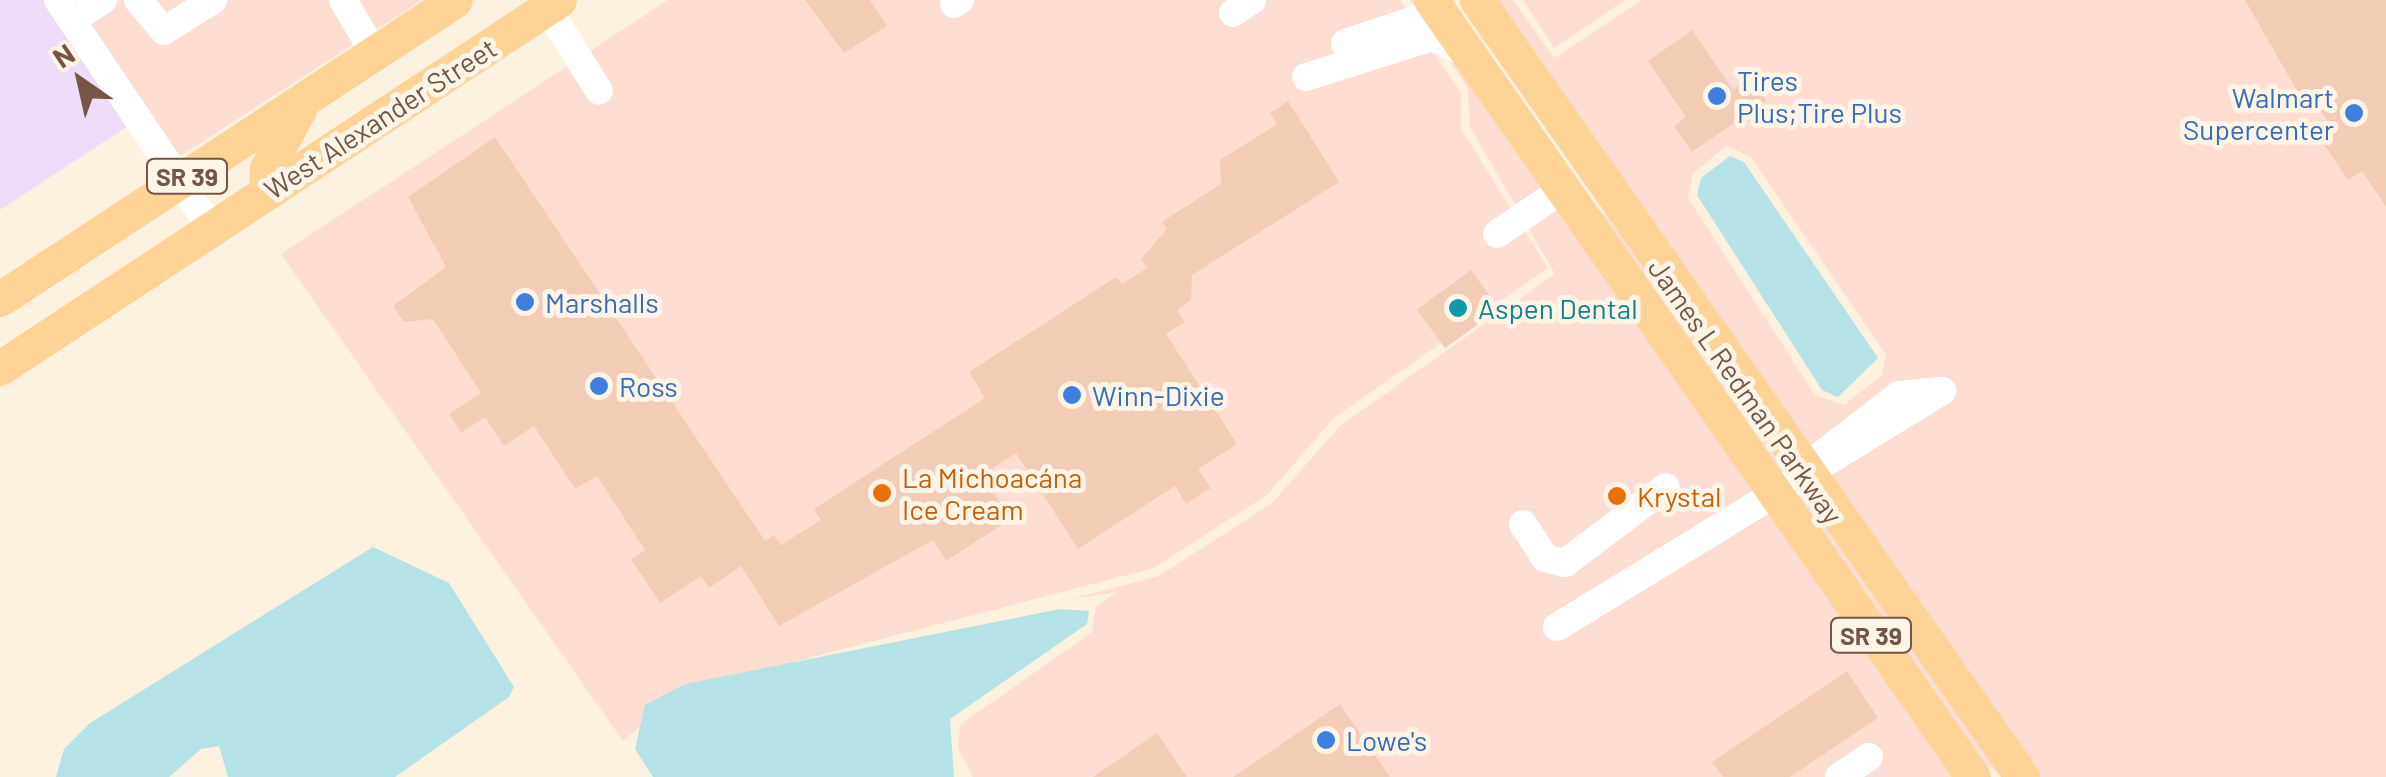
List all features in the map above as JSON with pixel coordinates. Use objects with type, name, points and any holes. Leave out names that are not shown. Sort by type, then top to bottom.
[{"type":"main road","name":"West Alexander Street","points":[[0,298],[455,0]]},
{"type":"main road","name":"James L Redman Parkway","points":[[1477,0],[1626,221],[2022,777]]},
{"type":"main road","name":"West Alexander Street","points":[[0,368],[549,3]]},
{"type":"main road","name":"James L Redman Parkway","points":[[1434,6],[1557,193],[1768,492],[1973,772]]},
{"type":"main road","points":[[1434,6],[1474,33],[1566,165],[1626,221]]},
{"type":"main road","points":[[266,193],[267,168],[304,100]]},
{"type":"street","points":[[103,0],[65,10],[212,229]]},
{"type":"street","points":[[138,0],[164,31],[213,0]]},
{"type":"street","points":[[343,0],[374,53]]},
{"type":"street","points":[[549,3],[600,92]]},
{"type":"street","points":[[1434,6],[1333,48],[1306,77],[1428,38],[1464,52]]},
{"type":"street","points":[[1498,234],[1557,193]]},
{"type":"street","points":[[1557,626],[1803,472]]},
{"type":"street","points":[[1523,524],[1545,558],[1566,563],[1666,486]]},
{"type":"street","points":[[1839,777],[1869,757]]},
{"type":"shaded area","points":[[0,0],[47,0],[131,124],[0,210]]},
{"type":"shaded area","points":[[68,0],[422,0],[180,156]]},
{"type":"shaded area","points":[[668,0],[1400,0],[1461,94],[1461,129],[1548,268],[1334,418],[1267,495],[1154,568],[682,691],[623,741],[281,254]]},
{"type":"shaded area","points":[[1410,0],[1418,0],[1960,777],[973,777],[958,748],[960,725],[1092,632],[1096,607],[1116,592],[1067,600],[1159,576],[1272,503],[1341,425],[1555,274],[1470,127],[1468,89]]},
{"type":"shaded area","points":[[1489,0],[1513,0],[1554,58],[1642,0],[2386,0],[2386,777],[2034,777]],"holes":[[[1727,146],[1751,157],[1886,355],[1882,375],[1844,405],[1815,395],[1688,198],[1693,173]]]},
{"type":"shaded area","points":[[1523,0],[1625,0],[1554,48]]},
{"type":"shaded area","points":[[1558,171],[1619,228],[2004,777],[1969,754]]},
{"type":"water","points":[[1730,156],[1744,162],[1878,358],[1838,397],[1822,390],[1697,195],[1701,178]]},
{"type":"water","points":[[373,547],[449,583],[514,687],[509,697],[395,777],[228,777],[219,746],[201,749],[169,777],[56,777],[64,749],[90,723]]},
{"type":"water","points":[[1060,609],[1089,611],[1087,624],[950,719],[954,777],[653,777],[635,749],[645,705],[685,684]]},
{"type":"building","points":[[805,0],[870,0],[887,26],[844,53]]},
{"type":"building","name":"Walmart Supercenter","points":[[2245,0],[2386,0],[2386,207],[2362,171],[2348,180],[2323,143],[2334,133],[2310,93],[2297,91]]},
{"type":"building","name":"Tires Plus;Tire Plus","points":[[1692,30],[1733,90],[1750,78],[1766,101],[1692,152],[1674,126],[1686,117],[1648,61]]},
{"type":"building","points":[[1288,101],[1339,182],[1192,275],[1191,300],[1177,310],[1185,322],[1166,334],[1237,444],[1198,469],[1211,488],[1186,504],[1175,486],[1078,549],[1016,453],[982,475],[1011,519],[946,561],[933,540],[779,626],[741,566],[709,588],[701,576],[660,603],[631,559],[645,550],[597,476],[575,489],[534,426],[504,446],[485,417],[461,433],[449,414],[481,393],[433,319],[404,322],[393,306],[446,267],[408,197],[495,137],[765,541],[774,535],[781,545],[821,520],[814,509],[985,398],[969,372],[1116,277],[1122,284],[1147,268],[1141,259],[1167,229],[1162,222],[1221,184],[1220,160],[1277,124],[1270,113]]},
{"type":"building","name":"Aspen Dental","points":[[1471,270],[1499,309],[1445,348],[1417,309]]},
{"type":"building","points":[[1847,671],[1878,718],[1790,777],[1723,777],[1712,762]]},
{"type":"building","name":"Lowe's","points":[[1340,704],[1390,777],[1233,777]]},
{"type":"building","points":[[1157,733],[1187,777],[1093,777]]},
{"type":"place","name":"Tires Plus;Tire Plus","points":[[1717,96]]},
{"type":"place","name":"Walmart Supercenter","points":[[2354,113]]},
{"type":"place","name":"Marshalls","points":[[525,302]]},
{"type":"place","name":"Aspen Dental","points":[[1458,308]]},
{"type":"place","name":"Ross","points":[[599,386]]},
{"type":"place","name":"Winn-Dixie","points":[[1072,395]]},
{"type":"place","name":"La Michoacána Ice Cream","points":[[882,493]]},
{"type":"place","name":"Krystal","points":[[1617,496]]},
{"type":"place","name":"Lowe's","points":[[1326,740]]}]
